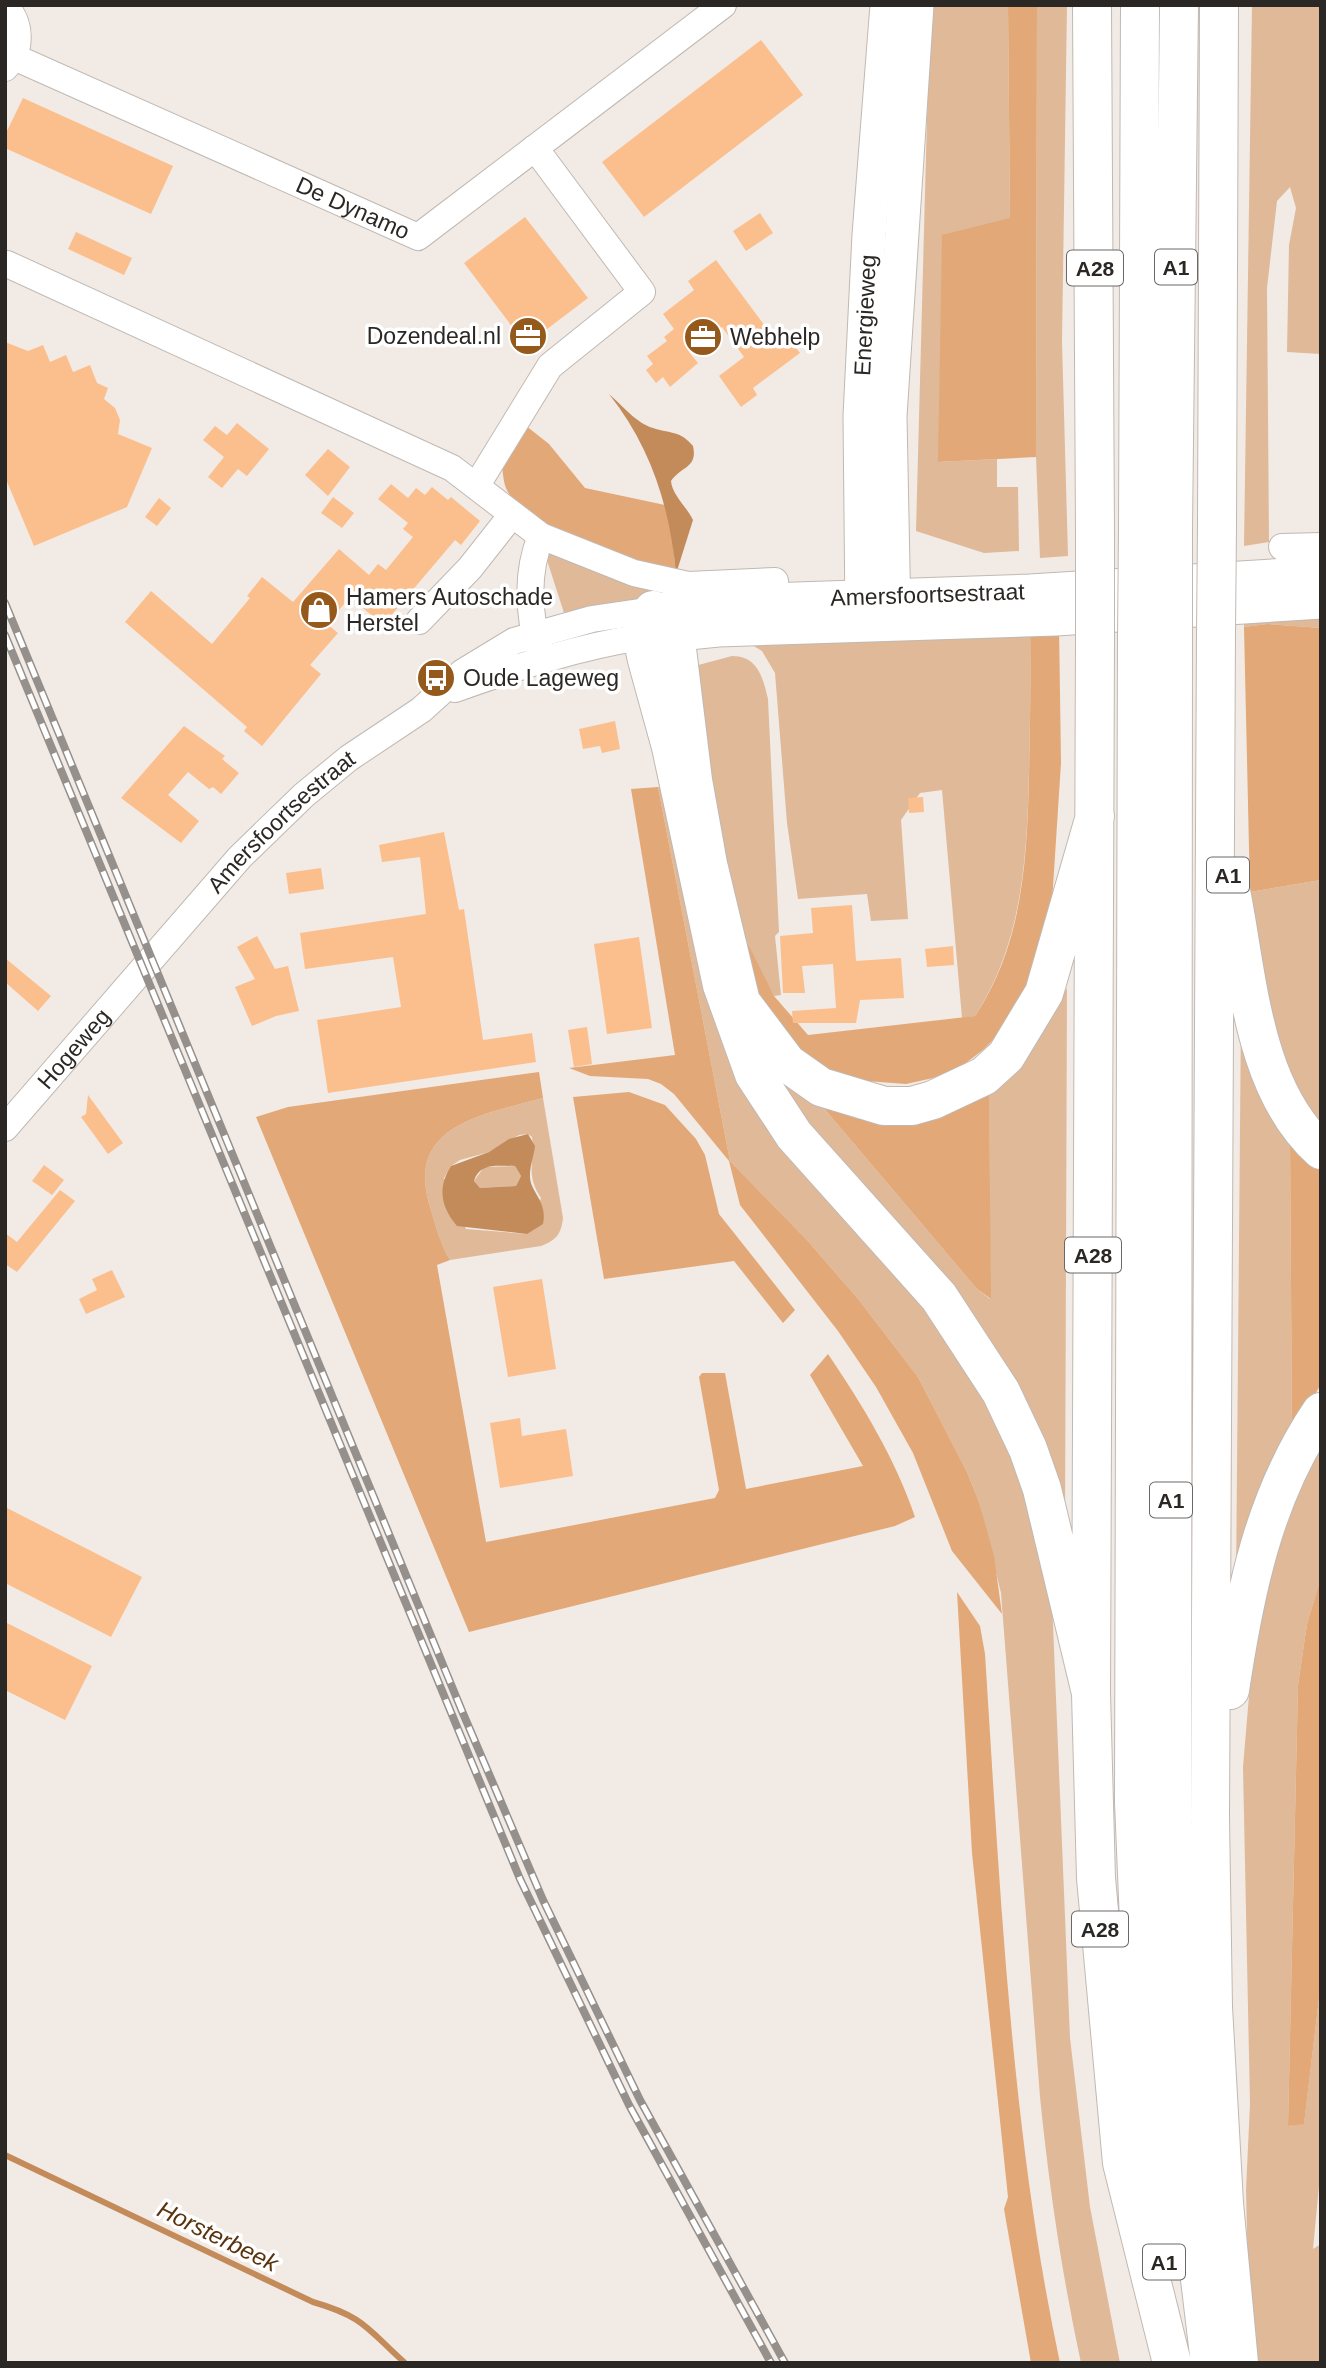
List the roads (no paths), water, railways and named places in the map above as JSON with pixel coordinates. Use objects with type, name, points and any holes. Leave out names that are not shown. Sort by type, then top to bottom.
[{"type":"highway","name":"A28","points":[[1092,5],[1095,816],[1091,1693],[1096,1878],[1106,2017],[1122,2163],[1174,2363]]},
{"type":"highway","name":"A1","points":[[1140,5],[1155,529],[1172,1823],[1186,2162],[1210,2363]]},
{"type":"highway","name":"A1","points":[[1155,529],[1178,5]]},
{"type":"highway","name":"A1","points":[[1219,5],[1210,1818],[1213,2007],[1223,2177],[1239,2363]]},
{"type":"highway","name":"A28","points":[[656,627],[682,673],[692,780],[708,864],[741,1002],[787,1063],[821,1087],[884,1106],[912,1106],[933,1100],[984,1076],[1006,1056],[1044,993],[1095,816]]},
{"type":"highway","name":"A28","points":[[656,627],[671,747],[722,985],[754,1074],[794,1135],[939,1297],[1001,1392],[1028,1449],[1049,1511],[1091,1693]]},
{"type":"highway","name":"A1","points":[[1155,637],[1134,1802],[1152,2150],[1174,2363]]},
{"type":"highway","name":"A1","points":[[1214,809],[1267,1062],[1282,1098],[1321,1150]]},
{"type":"highway","name":"A1","points":[[1210,1818],[1252,1564],[1273,1502],[1321,1412]]},
{"type":"main road","name":"Energieweg","points":[[878,610],[859,416],[869,235],[887,5]]},
{"type":"main road","name":"Energieweg","points":[[878,610],[917,5]]},
{"type":"main road","name":"Amersfoortsestraat","points":[[656,627],[878,610],[1030,591],[1321,573]]},
{"type":"main road","name":"Amersfoortsestraat","points":[[878,610],[1056,619],[1321,602]]},
{"type":"street","name":"De Dynamo","points":[[10,62],[418,237],[723,5]]},
{"type":"street","points":[[5,6],[15,21],[18,33],[10,62]]},
{"type":"street","points":[[477,485],[550,366],[642,292],[535,148]]},
{"type":"street","points":[[7,264],[439,462],[477,485],[511,516],[541,536],[566,548],[653,579],[688,585],[775,581]]},
{"type":"street","points":[[419,621],[470,568],[511,516]]},
{"type":"street","points":[[541,536],[531,561],[530,588],[534,634],[542,659]]},
{"type":"street","points":[[1282,547],[1321,546]]},
{"type":"street","name":"Amersfoortsestraat","points":[[143,970],[189,914],[275,822],[349,758],[440,694],[486,657],[534,634],[656,627]]},
{"type":"street","name":"Amersfoortsestraat","points":[[440,694],[542,659],[656,627]]},
{"type":"street","name":"Hogeweg","points":[[5,1128],[143,970]]},
{"type":"waterway","name":"Horsterbeek","points":[[5,2155],[313,2302],[344,2313],[364,2325],[405,2363]]},
{"type":"railway","points":[[5,603],[462,1711],[543,1900],[640,2100],[785,2363]]},
{"type":"railway","points":[[5,635],[520,1879],[629,2105],[771,2363]]},
{"type":"place","name":"Dozendeal.nl","points":[[528,336]]},
{"type":"place","name":"Webhelp","points":[[703,337]]},
{"type":"place","name":"Hamers Autoschade Herstel","points":[[319,610]]},
{"type":"place","name":"Oude Lageweg","points":[[436,678]]}]
